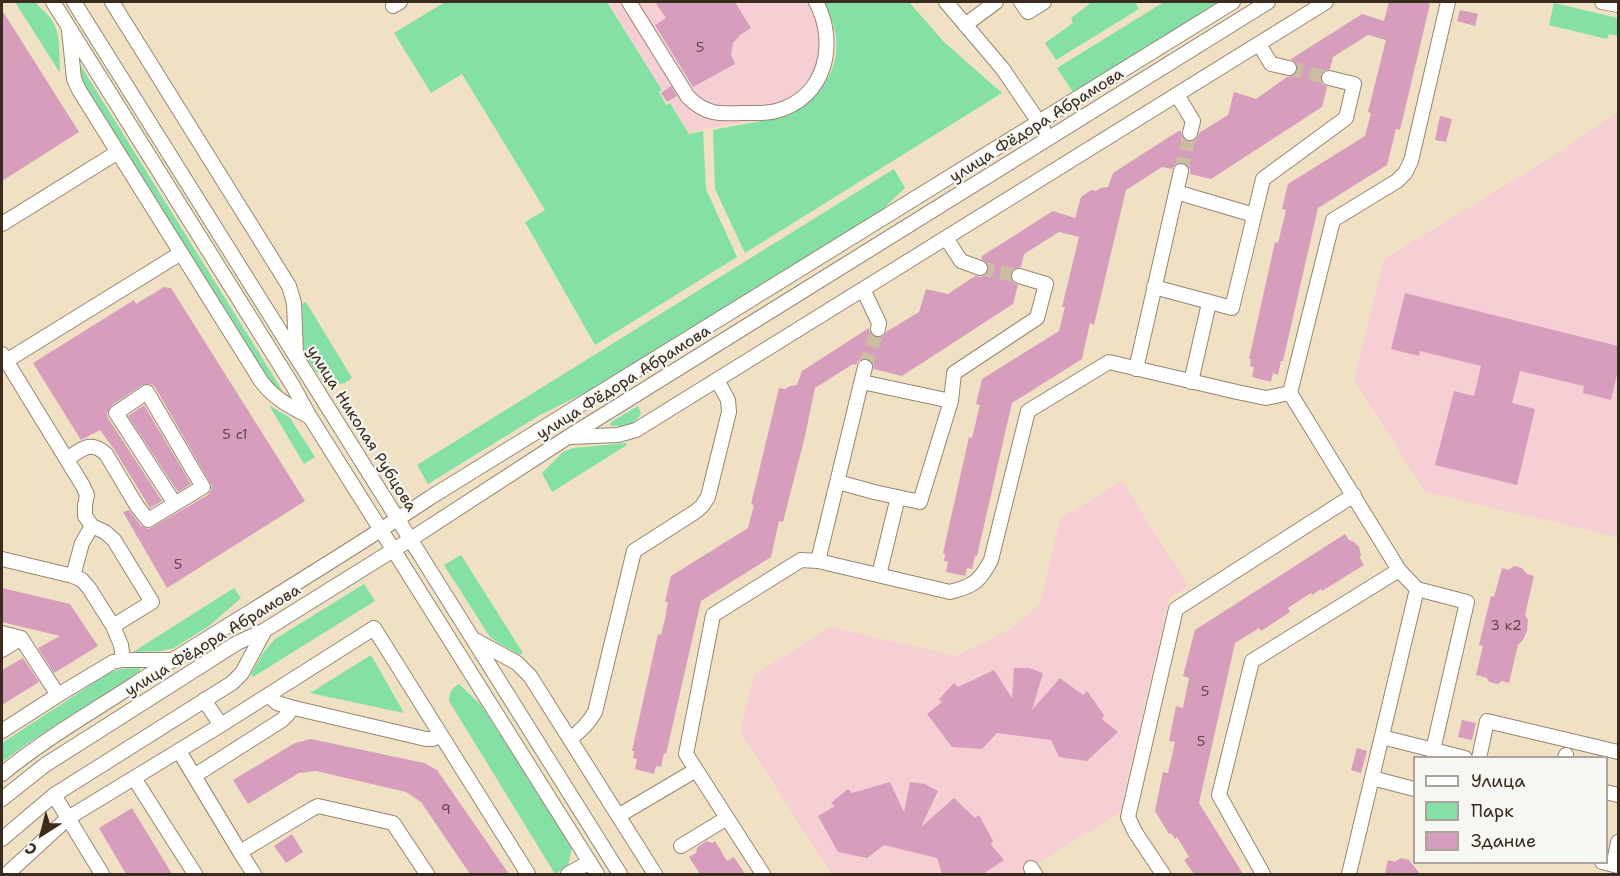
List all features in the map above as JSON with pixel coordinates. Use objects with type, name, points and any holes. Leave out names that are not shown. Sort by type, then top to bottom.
[{"type":"street","points":[[53,2],[287,376],[380,530],[597,874]]},
{"type":"street","name":"улица Николая Рубцова","points":[[74,2],[620,874]]},
{"type":"street","points":[[112,2],[289,286],[294,303],[296,356]]},
{"type":"street","points":[[629,2],[688,97],[708,112],[724,114],[776,111],[790,106],[811,88],[825,63],[827,49],[827,36],[816,2]]},
{"type":"street","points":[[946,2],[1002,68],[1049,138]]},
{"type":"street","points":[[965,25],[996,2]]},
{"type":"street","points":[[1021,2],[1028,12],[1044,2]]},
{"type":"street","name":"улица Фёдора Абрамова","points":[[2,774],[34,750],[172,660],[441,490],[1233,2]]},
{"type":"street","name":"улица Фёдора Абрамова","points":[[2,799],[45,765],[237,642],[265,630],[568,437],[1268,2]]},
{"type":"street","points":[[568,437],[618,435],[636,430],[1326,2]]},
{"type":"street","points":[[1433,750],[1467,602],[1417,589],[1399,570],[1290,393],[1333,220],[1397,181],[1405,173],[1411,161],[1448,2]]},
{"type":"street","points":[[1602,2],[1618,5]]},
{"type":"street","points":[[69,27],[74,79],[79,90],[266,389],[289,406],[310,417]]},
{"type":"street","points":[[1259,44],[1271,64],[1289,68]]},
{"type":"street","points":[[1154,287],[1232,308],[1263,179],[1346,118],[1354,84],[1329,78]]},
{"type":"street","points":[[1177,95],[1192,121],[1190,133]]},
{"type":"street","points":[[2,224],[118,152]]},
{"type":"street","points":[[1136,369],[1181,171]]},
{"type":"street","points":[[1176,192],[1254,215]]},
{"type":"street","points":[[946,238],[961,261],[980,268]]},
{"type":"street","points":[[113,626],[152,602],[114,540],[93,526],[85,516],[87,495],[83,486],[4,358],[181,253]]},
{"type":"street","points":[[838,482],[920,502],[951,401],[954,373],[1037,318],[1046,284],[1019,276]]},
{"type":"street","points":[[863,290],[879,323],[878,329]]},
{"type":"street","points":[[1191,382],[1209,303]]},
{"type":"street","points":[[763,874],[686,754],[713,615],[801,560],[819,561],[951,591],[967,587],[982,576],[991,560],[1028,411],[1109,362],[1266,398],[1290,393]]},
{"type":"street","points":[[819,561],[865,367]]},
{"type":"street","points":[[570,739],[589,723],[595,712],[634,551],[695,512],[708,497],[729,412],[728,400],[717,380]]},
{"type":"street","points":[[862,382],[951,401]]},
{"type":"street","points":[[67,459],[82,449],[91,446],[99,448],[106,454],[148,520],[175,504],[203,487],[147,392],[116,413],[175,504]]},
{"type":"street","points":[[1163,874],[1135,832],[1128,817],[1176,609],[1354,495]]},
{"type":"street","points":[[879,575],[898,497]]},
{"type":"street","points":[[73,576],[82,543],[93,526]]},
{"type":"street","points":[[2,559],[82,580],[113,626],[121,645],[123,660]]},
{"type":"street","points":[[1263,874],[1219,795],[1252,661],[1399,570]]},
{"type":"street","points":[[1349,874],[1417,589]]},
{"type":"street","points":[[7,874],[68,818],[374,628],[528,874]]},
{"type":"street","points":[[2,839],[54,795],[232,682],[242,673],[265,630]]},
{"type":"street","points":[[2,633],[21,638],[58,694]]},
{"type":"street","points":[[2,650],[21,638]]},
{"type":"street","points":[[473,639],[517,663],[530,676],[655,874]]},
{"type":"street","points":[[2,731],[58,694],[113,662],[172,660]]},
{"type":"street","points":[[268,695],[276,703],[290,707],[426,739],[433,739],[440,735]]},
{"type":"street","points":[[204,700],[220,725]]},
{"type":"street","points":[[194,776],[282,720],[288,714],[290,707]]},
{"type":"street","points":[[1479,756],[1487,721],[1618,752]]},
{"type":"street","points":[[1382,737],[1457,756]]},
{"type":"street","points":[[179,751],[254,874]]},
{"type":"street","points":[[618,816],[696,770]]},
{"type":"street","points":[[134,778],[195,874]]},
{"type":"street","points":[[1372,778],[1413,789]]},
{"type":"street","points":[[54,795],[102,874]]},
{"type":"street","points":[[240,852],[318,806],[393,824],[427,874]]},
{"type":"street","points":[[681,846],[727,818]]},
{"type":"street","points":[[1612,862],[1618,842]]},
{"type":"street","points":[[568,874],[590,862]]},
{"type":"shaded area","points":[[608,2],[823,2],[831,17],[835,34],[833,63],[819,91],[796,110],[784,115],[689,132]]},
{"type":"shaded area","points":[[1618,112],[1618,537],[1425,492],[1354,380],[1384,259],[1560,152]]},
{"type":"shaded area","points":[[1122,481],[1188,586],[1169,598],[1120,812],[1021,874],[831,874],[740,731],[754,675],[830,627],[956,656],[994,638],[1014,626],[1040,604],[1060,519]]},
{"type":"green space","points":[[15,2],[35,2],[52,21],[59,42],[60,73]]},
{"type":"green space","points":[[445,2],[607,2],[662,90],[659,92],[666,105],[670,103],[689,134],[703,131],[706,189],[737,257],[595,345],[525,222],[545,210],[462,74],[431,93],[394,33]]},
{"type":"green space","points":[[824,2],[909,2],[944,42],[1002,93],[745,253],[715,189],[713,130],[785,115],[797,110],[817,93],[831,71],[837,45],[833,24]]},
{"type":"green space","points":[[1092,2],[1135,2],[1139,9],[1056,60],[1045,43],[1073,23],[1071,18]]},
{"type":"green space","points":[[1164,2],[1219,2],[1073,92],[1057,68]]},
{"type":"green space","points":[[1554,3],[1618,18],[1618,36],[1609,34],[1607,39],[1549,25]]},
{"type":"green space","points":[[79,66],[282,390],[280,391],[267,380],[82,83]]},
{"type":"green space","points":[[894,169],[905,188],[882,210],[605,383],[540,415],[428,484],[417,465]]},
{"type":"green space","points":[[306,302],[352,378],[346,382],[333,383],[321,377],[305,354],[302,304]]},
{"type":"green space","points":[[269,405],[290,418],[315,457],[304,464]]},
{"type":"green space","points":[[638,406],[641,413],[632,423],[623,426],[610,425],[611,422]]},
{"type":"green space","points":[[626,443],[627,445],[552,492],[542,473],[563,452],[573,448]]},
{"type":"green space","points":[[461,555],[523,653],[520,655],[490,637],[444,565]]},
{"type":"green space","points":[[364,584],[375,601],[253,677],[251,674],[263,653],[275,639]]},
{"type":"green space","points":[[234,588],[241,598],[209,626],[174,648],[133,652]]},
{"type":"green space","points":[[371,655],[404,713],[310,693]]},
{"type":"green space","points":[[139,668],[140,671],[2,762],[2,743],[109,673],[121,669]]},
{"type":"green space","points":[[459,684],[481,705],[572,847],[568,866],[555,874],[449,701],[451,691]]},
{"type":"building","points":[[655,2],[735,2],[751,28],[733,43],[731,54],[735,64],[693,87],[655,25],[666,18]]},
{"type":"building","points":[[1389,2],[1430,4],[1400,130],[1396,129],[1387,165],[1318,208],[1278,375],[1273,373],[1271,382],[1252,377],[1254,367],[1250,366],[1251,359],[1249,359],[1275,242],[1278,243],[1286,210],[1282,209],[1288,184],[1365,136],[1371,113],[1368,112],[1386,40],[1368,35],[1333,57],[1330,69],[1323,71],[1320,76],[1322,84],[1327,87],[1322,107],[1211,179],[1190,174],[1187,165],[1179,162],[1172,169],[1162,167],[1126,190],[1094,325],[1090,323],[1082,359],[1012,403],[977,556],[975,556],[972,569],[967,568],[965,576],[946,572],[948,562],[944,561],[945,554],[943,553],[969,437],[972,438],[980,405],[976,404],[982,379],[1059,331],[1065,307],[1062,307],[1079,237],[1059,232],[1024,254],[1021,267],[1013,269],[1010,274],[1012,282],[1018,285],[1013,304],[902,376],[874,369],[872,361],[863,358],[856,365],[853,364],[815,388],[783,522],[779,521],[771,557],[701,601],[666,754],[664,753],[661,767],[656,766],[654,774],[635,769],[637,759],[633,758],[634,751],[632,751],[658,634],[661,635],[665,619],[668,602],[665,602],[671,576],[748,528],[754,505],[751,504],[779,388],[785,389],[797,385],[802,371],[869,328],[873,336],[882,337],[886,332],[919,312],[926,289],[948,294],[975,276],[985,275],[989,271],[989,266],[981,259],[982,256],[1053,211],[1075,218],[1081,197],[1091,190],[1096,191],[1108,187],[1113,173],[1180,130],[1184,140],[1188,142],[1196,140],[1199,133],[1228,115],[1234,92],[1256,99],[1287,77],[1296,74],[1297,65],[1291,59],[1362,14],[1384,21]]},
{"type":"building","points":[[2,10],[79,132],[2,181]]},
{"type":"building","points":[[1460,10],[1478,14],[1475,26],[1457,21]]},
{"type":"building","points":[[671,86],[677,96],[667,102],[661,93]]},
{"type":"building","points":[[1440,116],[1452,119],[1446,142],[1435,140]]},
{"type":"building","points":[[164,287],[171,288],[305,501],[167,588],[123,512],[129,510],[141,526],[149,529],[208,495],[212,486],[155,387],[151,384],[142,385],[111,406],[107,413],[108,418],[162,501],[150,508],[100,430],[81,440],[33,363],[134,300],[136,304]]},
{"type":"building","points":[[1405,293],[1618,346],[1618,370],[1611,400],[1583,393],[1584,386],[1520,371],[1512,403],[1535,409],[1517,485],[1435,465],[1454,391],[1474,396],[1481,366],[1420,351],[1419,356],[1391,349]]},
{"type":"building","points":[[144,405],[191,484],[178,492],[128,416]]},
{"type":"building","points":[[1345,534],[1359,547],[1360,558],[1364,565],[1322,591],[1321,589],[1312,595],[1311,593],[1288,608],[1290,612],[1261,631],[1259,628],[1235,643],[1199,803],[1243,874],[1194,874],[1184,860],[1189,857],[1177,837],[1175,839],[1171,833],[1169,834],[1155,811],[1163,772],[1168,773],[1175,742],[1169,741],[1176,706],[1183,708],[1189,678],[1183,676],[1195,630]]},
{"type":"building","points":[[1514,566],[1534,576],[1525,615],[1528,620],[1527,631],[1518,645],[1509,683],[1502,681],[1498,684],[1476,675],[1483,646],[1479,645],[1491,596],[1494,597],[1502,568],[1508,570]]},
{"type":"building","points":[[2,588],[70,604],[98,646],[54,673],[38,648],[60,636],[2,622]]},
{"type":"building","points":[[23,658],[39,682],[2,705],[2,670]]},
{"type":"building","points":[[1014,668],[1029,668],[1043,673],[1032,710],[1060,678],[1083,695],[1087,691],[1104,715],[1102,719],[1118,732],[1087,761],[1059,757],[1051,740],[997,733],[982,749],[952,747],[927,714],[942,702],[939,699],[954,683],[958,687],[994,670],[1012,698]]},
{"type":"building","points":[[1462,720],[1476,723],[1472,740],[1458,737]]},
{"type":"building","points":[[311,739],[424,763],[437,770],[509,874],[470,874],[421,802],[406,792],[316,771],[299,773],[248,804],[233,780],[295,743]]},
{"type":"building","points":[[1357,748],[1367,751],[1361,773],[1351,770]]},
{"type":"building","points":[[890,782],[904,812],[910,782],[925,784],[938,791],[921,827],[954,798],[975,818],[979,815],[993,841],[991,845],[1004,860],[983,874],[942,874],[937,858],[884,845],[867,858],[838,852],[818,816],[835,806],[831,803],[848,789],[852,793]]},
{"type":"building","points":[[132,808],[172,874],[126,874],[99,828]]},
{"type":"building","points":[[292,834],[303,852],[286,863],[274,846]]},
{"type":"building","points":[[707,841],[712,843],[715,841],[727,861],[734,857],[745,874],[700,874],[689,857]]},
{"type":"building","points":[[1401,858],[1409,860],[1420,874],[1385,874],[1388,860],[1395,862]]},
{"type":"tunnel","points":[[1289,68],[1329,78]]},
{"type":"tunnel","points":[[1181,171],[1190,133]]},
{"type":"tunnel","points":[[980,268],[1019,276]]},
{"type":"tunnel","points":[[865,367],[878,329]]}]
